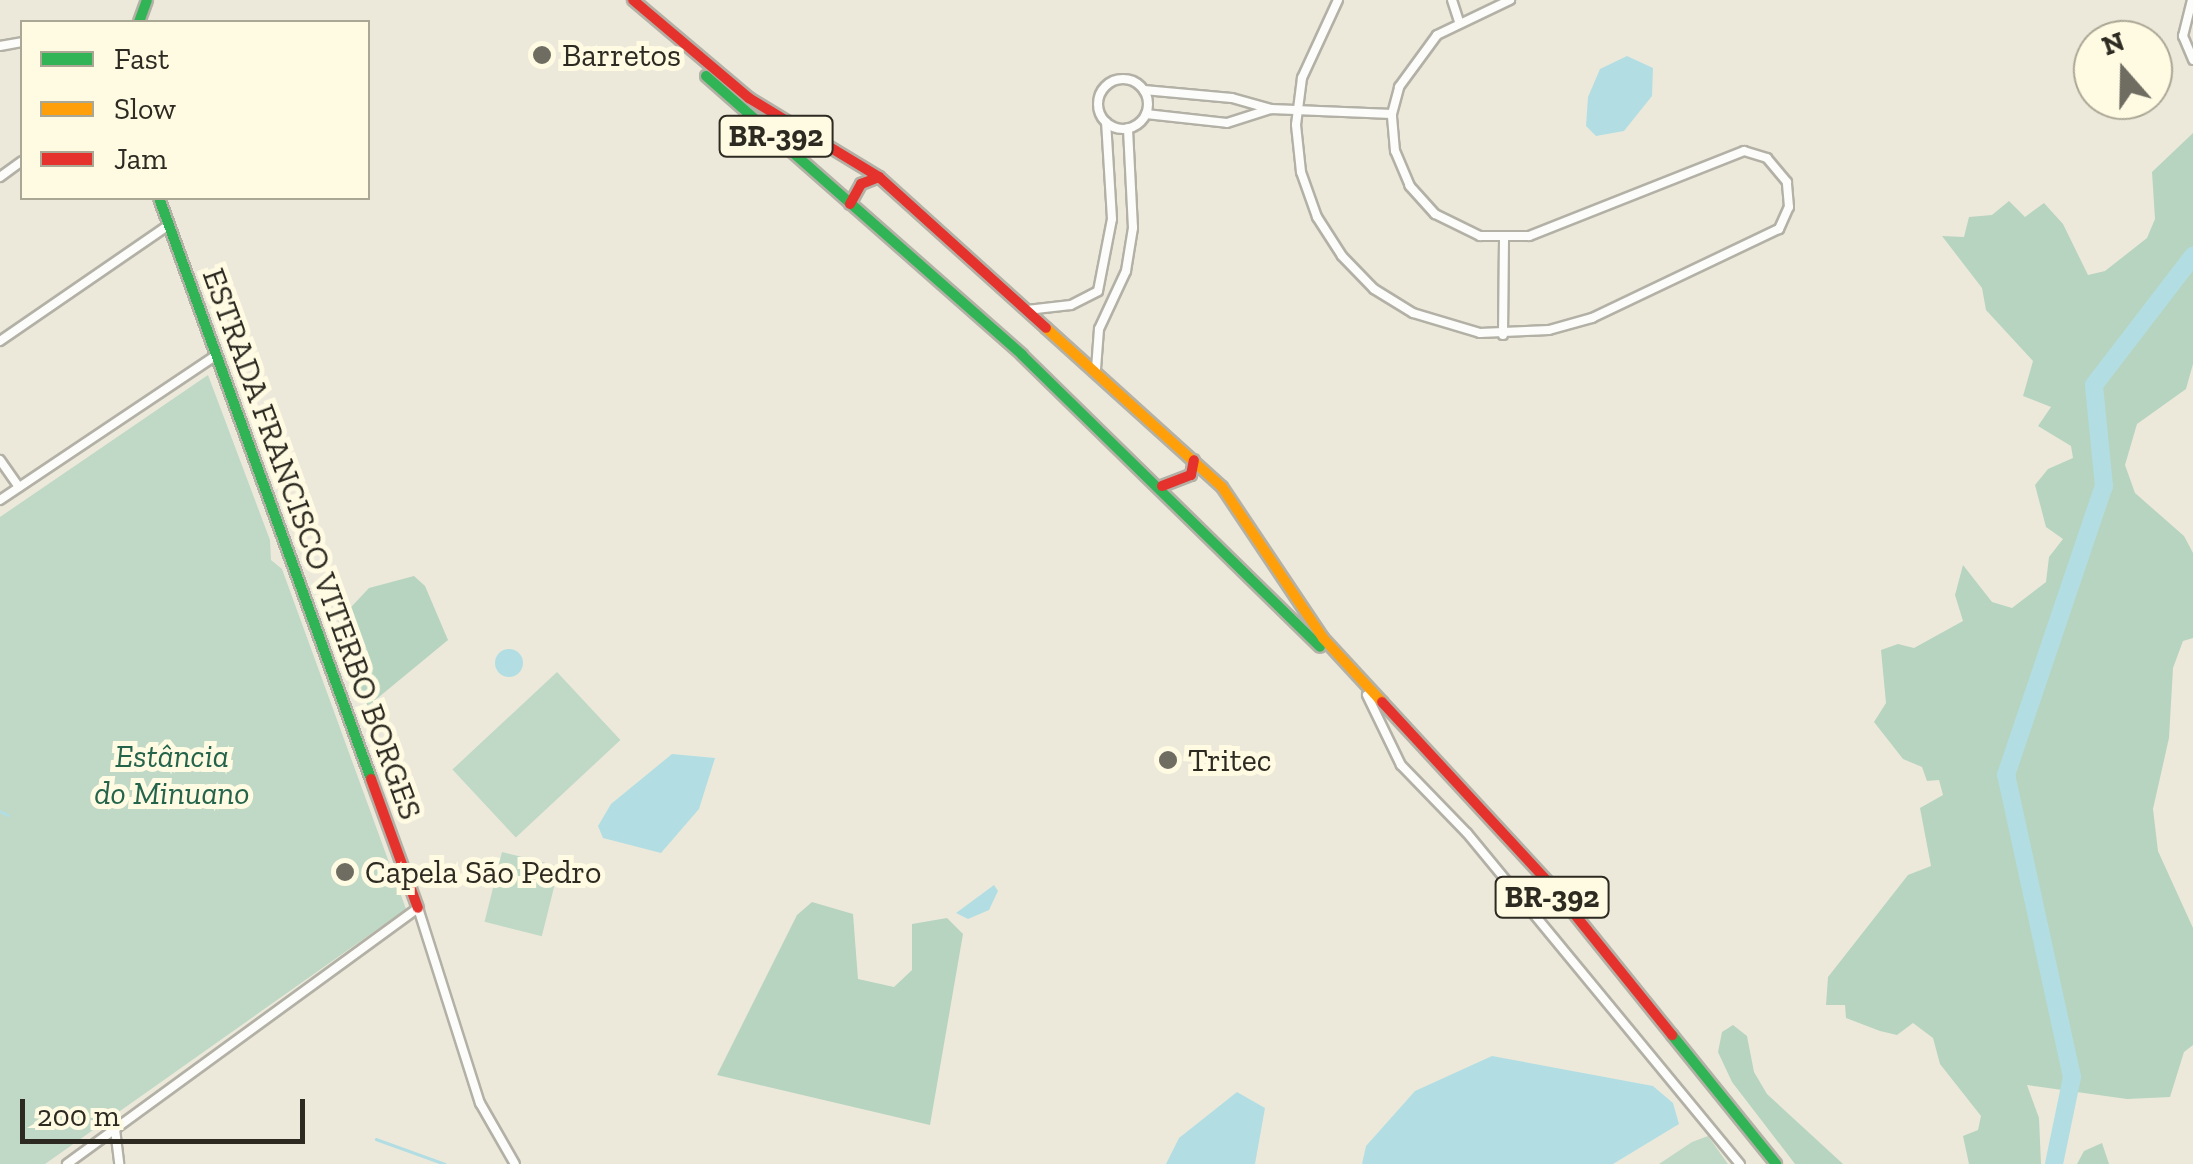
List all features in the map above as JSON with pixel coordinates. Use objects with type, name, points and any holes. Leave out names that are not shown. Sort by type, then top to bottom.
[{"type":"main road","name":"BR-392","points":[[619,0],[1162,486],[1367,695],[1528,869],[1772,1164]]},
{"type":"main road","name":"BR-392","points":[[633,0],[717,74],[879,177],[1194,460],[1241,512],[1322,638],[1552,886],[1772,1164]]},
{"type":"main road","points":[[850,204],[861,184],[879,177]]},
{"type":"main road","name":"ESTRADA FRANCISCO VITERBO BORGES","points":[[160,200],[418,908]]},
{"type":"main road","points":[[1162,486],[1191,475],[1194,460]]},
{"type":"street","points":[[1338,0],[1308,54],[1297,110],[1308,195],[1328,238],[1357,274],[1434,322],[1502,334],[1592,318],[1766,240],[1787,215],[1789,190],[1767,158],[1736,151],[1564,226],[1504,239],[1468,232],[1426,206],[1399,163],[1392,114],[1411,64],[1460,22],[1510,0]]},
{"type":"street","points":[[1452,0],[1460,22]]},
{"type":"street","points":[[2192,0],[2183,36],[2193,60]]},
{"type":"street","points":[[1027,310],[1071,305],[1098,291],[1112,219],[1106,122],[1098,106],[1107,84],[1124,79],[1144,90],[1232,98],[1271,109],[1392,114]]},
{"type":"street","points":[[1144,90],[1146,114]]},
{"type":"street","points":[[1128,128],[1146,114],[1227,123],[1271,109]]},
{"type":"street","points":[[1106,122],[1128,128]]},
{"type":"street","points":[[1096,369],[1099,329],[1126,271],[1134,228],[1128,128]]},
{"type":"street","points":[[0,341],[168,225]]},
{"type":"street","points":[[1502,334],[1504,239]]},
{"type":"street","points":[[0,500],[215,356]]},
{"type":"street","points":[[0,460],[19,487]]},
{"type":"street","points":[[1367,695],[1402,765],[1467,833],[1740,1164]]},
{"type":"street","points":[[67,1164],[418,908],[480,1104],[514,1164]]},
{"type":"street","points":[[115,1129],[119,1164]]},
{"type":"green space","points":[[2193,133],[2193,364],[2186,389],[2137,424],[2125,465],[2135,493],[2184,536],[2193,553],[2193,638],[2183,641],[2173,668],[2169,738],[2153,809],[2158,851],[2193,928],[2193,1045],[2184,1052],[2170,1097],[2127,1099],[2027,1085],[2039,1118],[2041,1164],[1969,1164],[1963,1136],[1978,1130],[1981,1116],[1940,1064],[1933,1038],[1913,1023],[1897,1035],[1880,1031],[1846,1018],[1845,1005],[1826,1005],[1828,977],[1908,875],[1931,866],[1920,808],[1943,795],[1939,780],[1927,781],[1922,767],[1903,759],[1874,722],[1886,703],[1881,650],[1898,644],[1914,648],[1963,621],[1955,595],[1963,565],[1992,602],[2012,608],[2046,582],[2049,557],[2063,539],[2046,527],[2035,485],[2048,469],[2073,458],[2071,446],[2038,426],[2051,407],[2023,396],[2033,361],[1986,310],[1982,288],[1942,236],[1964,237],[1969,217],[1992,215],[2009,201],[2025,217],[2044,203],[2063,224],[2088,275],[2105,271],[2147,238],[2155,219],[2152,172]]},
{"type":"green space","name":"Estância do Minuano","points":[[208,375],[270,540],[271,560],[282,569],[406,909],[45,1164],[0,1164],[0,517]]},
{"type":"green space","points":[[414,576],[425,586],[448,640],[368,706],[351,679],[338,621],[369,588]]},
{"type":"green space","points":[[557,672],[620,740],[516,838],[452,770]]},
{"type":"green space","points":[[502,852],[559,866],[542,936],[485,922]]},
{"type":"green space","points":[[812,902],[853,914],[858,979],[894,987],[912,970],[912,924],[947,918],[963,934],[930,1125],[717,1075],[797,915]]},
{"type":"green space","points":[[1733,1025],[1747,1036],[1754,1072],[1767,1094],[1843,1164],[1795,1164],[1732,1082],[1718,1052],[1722,1032]]},
{"type":"green space","points":[[1708,1136],[1728,1164],[1659,1164],[1692,1142]]},
{"type":"green space","points":[[2102,1143],[2109,1164],[2077,1164],[2084,1151]]},
{"type":"water","points":[[1627,56],[1653,68],[1652,96],[1624,131],[1596,136],[1586,126],[1588,97],[1600,69]]},
{"type":"water","points":[[509,649],[519,653],[523,663],[519,673],[509,677],[499,673],[495,663],[499,653]]},
{"type":"water","points":[[672,754],[715,758],[699,809],[661,853],[603,838],[598,826],[611,804]]},
{"type":"water","points":[[994,885],[998,891],[989,910],[968,919],[956,913]]},
{"type":"water","points":[[1492,1056],[1653,1086],[1673,1103],[1679,1124],[1613,1164],[1362,1164],[1366,1146],[1415,1091]]},
{"type":"water","points":[[1237,1092],[1265,1108],[1255,1164],[1166,1164],[1179,1138]]},
{"type":"waterway","points":[[2054,1164],[2072,1077],[2006,775],[2104,486],[2094,385],[2193,256]]},
{"type":"waterway","points":[[0,811],[8,815]]},
{"type":"waterway","points":[[376,1139],[445,1164]]},
{"type":"traffic: fast","points":[[140,20],[147,0]]},
{"type":"traffic: fast","points":[[706,76],[1022,355],[1320,647]]},
{"type":"traffic: fast","points":[[160,200],[371,779]]},
{"type":"traffic: fast","points":[[1672,1035],[1776,1164]]},
{"type":"traffic: slow","points":[[1046,328],[1222,487],[1323,638],[1382,702]]},
{"type":"traffic: jam","points":[[633,0],[749,98],[879,177],[1046,328]]},
{"type":"traffic: jam","points":[[850,204],[861,184],[879,177]]},
{"type":"traffic: jam","points":[[1162,486],[1191,475],[1194,460]]},
{"type":"traffic: jam","points":[[1382,702],[1551,885],[1672,1035]]},
{"type":"traffic: jam","points":[[371,779],[418,908]]},
{"type":"place","name":"Barretos","points":[[542,55]]},
{"type":"place","name":"Tritec","points":[[1168,760]]},
{"type":"place","name":"Capela São Pedro","points":[[345,872]]}]
